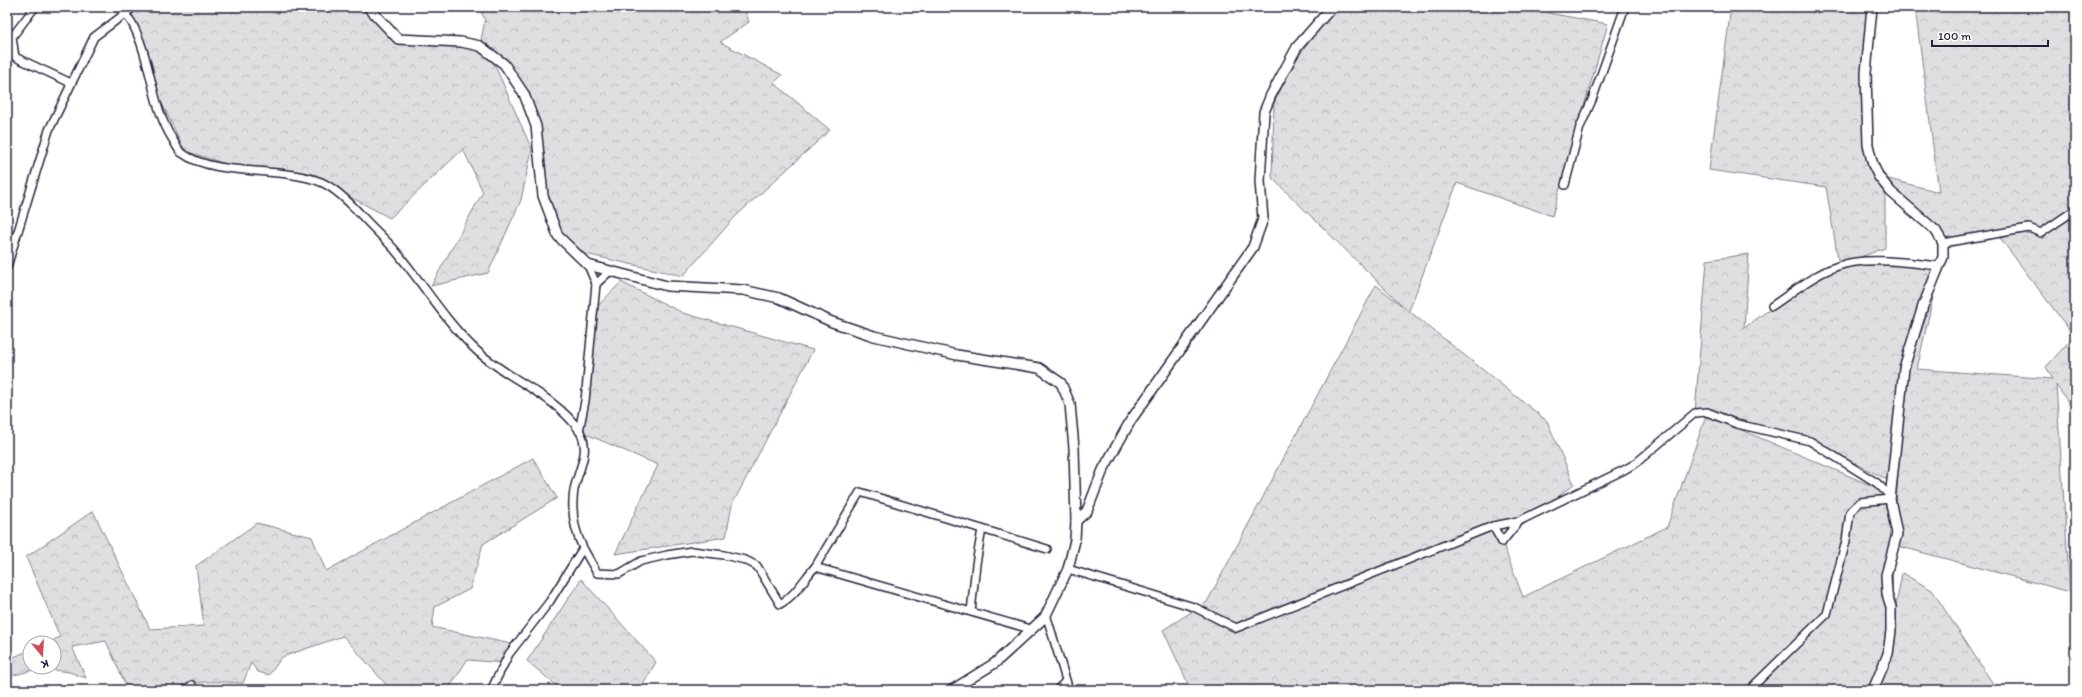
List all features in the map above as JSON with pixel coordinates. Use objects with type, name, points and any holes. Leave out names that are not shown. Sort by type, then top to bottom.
[{"type":"street","points":[[35,7],[10,37],[15,57],[71,83]]},
{"type":"street","points":[[118,7],[133,23],[150,76],[163,125],[181,153],[204,164],[289,174],[322,182],[352,205],[393,248],[450,323],[477,351],[527,387],[551,401],[568,416],[579,431],[586,445],[582,467],[574,489],[573,515],[578,538],[597,573],[619,574],[641,561],[692,552],[724,555],[745,560],[757,566],[780,604],[790,599],[800,584],[815,567],[860,492],[1047,549]]},
{"type":"street","points":[[7,268],[49,130],[71,83],[94,37],[134,7]]},
{"type":"street","points":[[368,7],[398,39],[420,42],[454,42],[480,46],[504,64],[524,94],[536,126],[543,196],[558,236],[588,265],[596,284],[585,401],[579,431]]},
{"type":"street","points":[[1076,521],[1086,511],[1104,470],[1131,420],[1253,247],[1263,219],[1260,181],[1264,112],[1271,95],[1297,47],[1332,7]]},
{"type":"street","points":[[1564,185],[1580,127],[1592,100],[1625,7]]},
{"type":"street","points":[[1872,7],[1866,73],[1868,146],[1873,165],[1879,177],[1891,192],[1936,231],[1943,243],[1943,257],[1923,306],[1904,368],[1890,498],[1897,534],[1886,575],[1886,594],[1891,607],[1891,631],[1888,654],[1873,690]]},
{"type":"street","points":[[1943,243],[2029,228],[2041,233],[2075,210]]},
{"type":"street","points":[[1772,306],[1810,280],[1839,265],[1877,260],[1940,266]]},
{"type":"street","points":[[588,265],[609,272],[667,286],[743,290],[779,298],[832,322],[874,336],[957,355],[1039,368],[1061,383],[1070,404],[1074,448],[1076,521],[1075,540],[1068,569],[1046,614],[995,663],[952,690]]},
{"type":"street","points":[[596,284],[609,272]]},
{"type":"street","points":[[1068,569],[1194,608],[1236,628],[1493,526],[1519,521],[1624,470],[1641,459],[1695,413],[1707,412],[1737,424],[1810,441],[1877,483],[1890,498]]},
{"type":"street","points":[[1749,690],[1827,614],[1846,542],[1850,512],[1860,502],[1890,498]]},
{"type":"street","points":[[1493,526],[1502,542],[1519,521]]},
{"type":"street","points":[[971,612],[976,564],[982,529]]},
{"type":"street","points":[[491,690],[509,654],[550,601],[583,548]]},
{"type":"street","points":[[815,567],[1030,629]]},
{"type":"street","points":[[1046,614],[1069,690]]},
{"type":"street","points":[[1057,690],[1066,681]]},
{"type":"green space","points":[[134,7],[367,7],[398,39],[480,45],[485,20],[479,7],[744,7],[749,22],[720,42],[782,75],[774,83],[830,130],[735,217],[683,276],[572,251],[550,217],[536,126],[524,94],[490,54],[532,150],[521,200],[488,273],[431,286],[483,192],[463,149],[390,218],[322,182],[245,170],[185,151],[152,83],[131,10]]},
{"type":"green space","points":[[1334,7],[1549,7],[1548,13],[1608,24],[1552,216],[1457,183],[1409,311],[1547,421],[1574,484],[1502,542],[1523,597],[1667,527],[1706,416],[1695,413],[1707,260],[1749,254],[1744,328],[1810,280],[1849,264],[1940,266],[1917,369],[2053,379],[2046,367],[2074,336],[1997,234],[1943,243],[1885,185],[1885,248],[1839,265],[1826,187],[1709,170],[1731,7],[1868,7],[1873,165],[1881,177],[1939,192],[1915,7],[2075,7],[2075,412],[2056,385],[2070,592],[1894,545],[1890,640],[1902,573],[1932,590],[1997,690],[1191,690],[1163,630],[1207,602],[1376,285],[1405,308],[1272,178],[1274,103],[1296,60]],"holes":[[[1718,420],[1817,444],[1892,482],[1899,451],[1894,543],[1882,490]]]},
{"type":"green space","points":[[621,282],[683,313],[813,350],[732,505],[726,537],[615,554],[658,465],[579,431],[594,310]]},
{"type":"green space","points":[[533,458],[557,498],[483,544],[470,589],[435,607],[432,627],[516,645],[505,663],[467,660],[448,690],[391,690],[343,636],[282,657],[269,675],[258,672],[251,663],[243,683],[207,682],[188,684],[172,690],[128,690],[106,641],[72,647],[86,678],[62,671],[62,635],[59,635],[26,557],[93,511],[150,629],[204,626],[196,566],[257,523],[312,537],[326,571]]},
{"type":"green space","points":[[581,579],[656,662],[640,690],[562,690],[527,661]]},
{"type":"green space","points":[[22,653],[22,673],[7,677],[7,660]]}]
